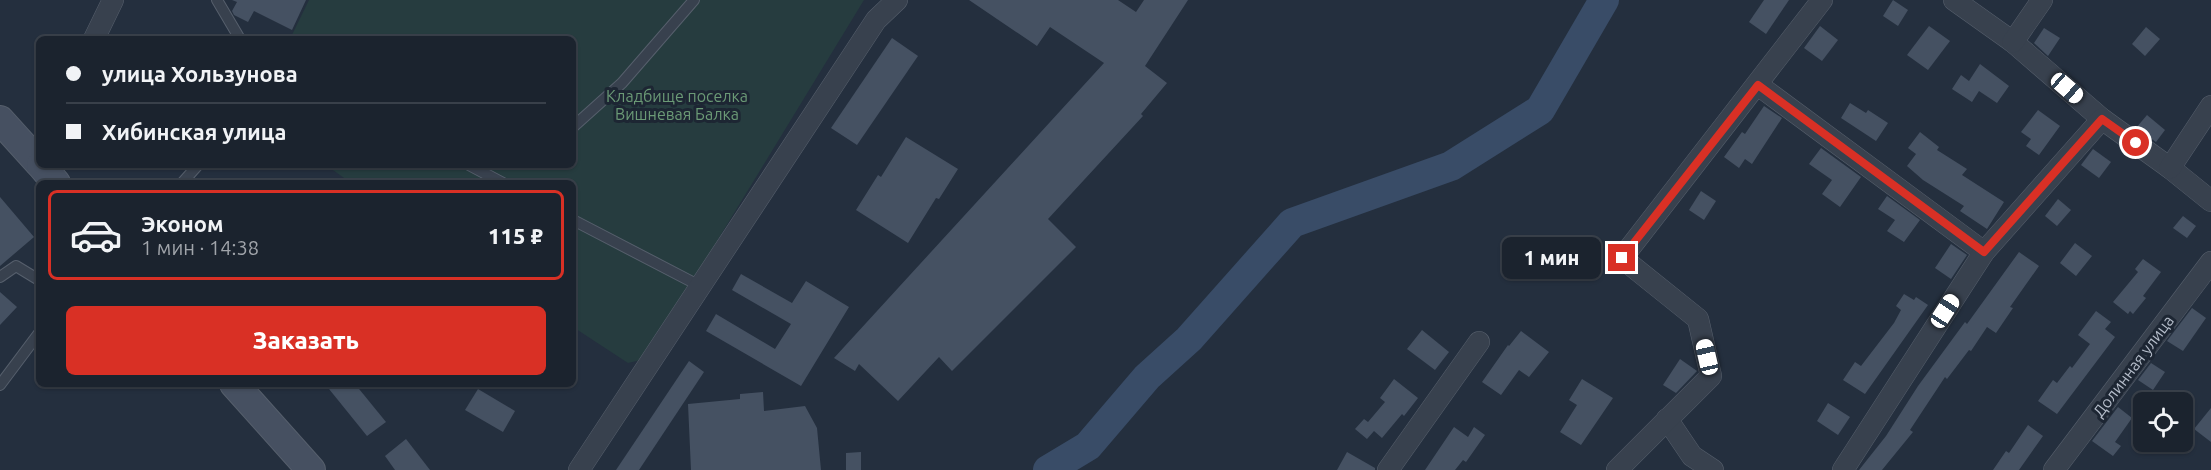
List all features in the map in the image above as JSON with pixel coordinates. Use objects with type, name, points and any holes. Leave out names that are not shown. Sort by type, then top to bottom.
[{"type":"street","points":[[95,36],[113,0]]},
{"type":"street","points":[[579,470],[876,20],[897,0]]},
{"type":"street","points":[[1617,470],[1711,376],[1698,319],[1622,258],[1822,0]]},
{"type":"street","points":[[1954,0],[2013,42],[2102,119],[2211,201]]},
{"type":"street","points":[[2013,42],[2042,0]]},
{"type":"street","points":[[1758,85],[1984,252]]},
{"type":"street","points":[[2170,168],[2211,106]]},
{"type":"street","points":[[1843,470],[1984,252],[2102,119]]},
{"type":"street","points":[[0,120],[36,153]]},
{"type":"street","name":"Долинная улица","points":[[2054,470],[2211,262]]},
{"type":"street","points":[[1388,470],[1479,342]]},
{"type":"street","points":[[237,387],[310,470]]},
{"type":"street","points":[[1667,418],[1692,456],[1713,470]]},
{"type":"lane","points":[[217,0],[238,36]]},
{"type":"lane","points":[[576,124],[622,83],[694,0]]},
{"type":"lane","points":[[185,180],[195,168]]},
{"type":"lane","points":[[475,168],[497,180]]},
{"type":"lane","points":[[576,222],[700,286]]},
{"type":"lane","points":[[0,277],[16,266],[36,278]]},
{"type":"lane","points":[[0,385],[36,337]]},
{"type":"green space","name":"Кладбище поселка Вишневая Балка","points":[[309,0],[864,0],[645,359],[628,363],[576,329],[576,180],[347,180],[330,168],[576,168],[576,36],[291,36]]},
{"type":"building","points":[[232,0],[306,0],[292,30],[254,11],[248,22],[234,15],[232,11],[237,2]]},
{"type":"building","points":[[969,0],[1118,0],[1136,12],[1144,0],[1188,0],[1145,66],[1167,83],[1141,114],[1143,116],[1048,219],[1076,247],[952,371],[939,357],[898,401],[859,364],[855,371],[834,358],[1104,63],[1050,27],[1037,46]]},
{"type":"building","points":[[1764,0],[1789,0],[1766,34],[1749,22]]},
{"type":"building","points":[[1893,0],[1908,10],[1898,26],[1883,16]]},
{"type":"building","points":[[1820,26],[1838,40],[1822,61],[1804,48]]},
{"type":"building","points":[[1929,26],[1950,41],[1928,70],[1907,55]]},
{"type":"building","points":[[2146,27],[2160,39],[2145,56],[2132,44]]},
{"type":"building","points":[[2044,28],[2060,38],[2048,56],[2034,43]]},
{"type":"building","points":[[892,38],[918,56],[857,145],[831,128]]},
{"type":"building","points":[[1980,64],[2009,86],[1997,103],[1979,91],[1972,102],[1952,89],[1961,75],[1969,81]]},
{"type":"building","points":[[1850,103],[1866,113],[1868,110],[1888,123],[1876,141],[1841,118]]},
{"type":"building","points":[[1764,106],[1782,118],[1752,164],[1745,159],[1739,168],[1724,157],[1742,132],[1745,134]]},
{"type":"building","points":[[2038,110],[2060,126],[2039,155],[2026,146],[2031,139],[2021,132]]},
{"type":"building","points":[[2147,115],[2165,130],[2156,142],[2136,128]]},
{"type":"building","points":[[1920,132],[1939,147],[1937,150],[1967,169],[1962,175],[2004,202],[1987,229],[1960,211],[1964,206],[1923,180],[1907,166],[1916,154],[1908,148]]},
{"type":"building","points":[[906,137],[958,169],[939,199],[936,198],[908,243],[856,210],[878,175],[881,177]]},
{"type":"building","points":[[1821,148],[1861,177],[1840,207],[1822,194],[1832,180],[1809,164]]},
{"type":"building","points":[[2093,149],[2111,162],[2099,178],[2081,165]]},
{"type":"building","points":[[1701,191],[1716,201],[1704,220],[1689,210]]},
{"type":"building","points":[[1887,196],[1920,220],[1904,242],[1887,231],[1895,220],[1878,209]]},
{"type":"building","points":[[0,197],[34,237],[0,266]]},
{"type":"building","points":[[2058,199],[2071,210],[2057,226],[2045,216]]},
{"type":"building","points":[[2183,216],[2196,226],[2187,238],[2173,228]]},
{"type":"building","points":[[2075,243],[2092,256],[2076,276],[2060,263]]},
{"type":"building","points":[[1951,244],[1967,255],[1951,279],[1935,268]]},
{"type":"building","points":[[2019,252],[2039,266],[2010,307],[2013,308],[1996,333],[1987,327],[1971,351],[1969,350],[1947,379],[1945,377],[1910,430],[1913,432],[1882,470],[1859,470],[1886,436],[1918,386],[1965,322],[1967,324]]},
{"type":"building","points":[[2143,259],[2161,272],[2143,296],[2146,298],[2133,314],[2130,311],[2128,314],[2113,302],[2138,272],[2135,269]]},
{"type":"building","points":[[741,274],[792,303],[806,281],[849,307],[801,386],[706,331],[716,314],[775,349],[791,324],[732,290]]},
{"type":"building","points":[[0,292],[17,307],[0,325]]},
{"type":"building","points":[[1904,294],[1914,300],[1916,297],[1928,305],[1865,394],[1843,380],[1855,362],[1861,366],[1894,323],[1901,310],[1896,306]]},
{"type":"building","points":[[2192,308],[2206,318],[2183,351],[2167,341]]},
{"type":"building","points":[[2096,311],[2111,322],[2105,329],[2115,337],[2057,414],[2038,401],[2053,380],[2057,383],[2090,344],[2078,335]]},
{"type":"building","points":[[1422,330],[1449,352],[1435,370],[1407,349]]},
{"type":"building","points":[[1521,331],[1549,352],[1529,377],[1519,370],[1501,395],[1482,382],[1508,345]]},
{"type":"building","points":[[1680,359],[1697,371],[1676,393],[1663,385]]},
{"type":"building","points":[[689,361],[704,372],[639,470],[616,470]]},
{"type":"building","points":[[2151,363],[2165,372],[2153,390],[2138,380]]},
{"type":"building","points":[[1394,379],[1418,398],[1382,438],[1374,431],[1367,439],[1355,429],[1364,419],[1368,422],[1385,402],[1380,398]]},
{"type":"building","points":[[1582,379],[1613,398],[1581,445],[1560,432],[1577,405],[1569,400]]},
{"type":"building","points":[[327,387],[357,387],[386,422],[367,436]]},
{"type":"building","points":[[478,389],[515,411],[503,432],[465,410]]},
{"type":"building","points":[[763,392],[764,411],[805,406],[817,428],[821,470],[691,470],[688,404],[740,399],[740,394]]},
{"type":"building","points":[[1828,403],[1850,417],[1838,435],[1817,421]]},
{"type":"building","points":[[2118,407],[2132,418],[2115,442],[2121,446],[2113,456],[2092,441]]},
{"type":"building","points":[[2211,408],[2211,442],[2194,429]]},
{"type":"building","points":[[2028,425],[2043,436],[2019,470],[1993,470],[2006,451],[2009,453]]},
{"type":"building","points":[[1454,427],[1468,437],[1474,427],[1485,435],[1466,462],[1463,460],[1455,470],[1425,470]]},
{"type":"building","points":[[406,439],[430,470],[395,470],[385,456]]},
{"type":"building","points":[[861,452],[861,470],[846,470],[846,453]]},
{"type":"building","points":[[1347,452],[1375,468],[1375,470],[1337,470]]},
{"type":"waterway","points":[[1048,470],[1088,446],[1147,377],[1189,339],[1292,223],[1451,166],[1540,110],[1604,0]]},
{"type":"route","points":[[1622,258],[1758,85],[1984,252],[2102,119],[2136,143]]}]
